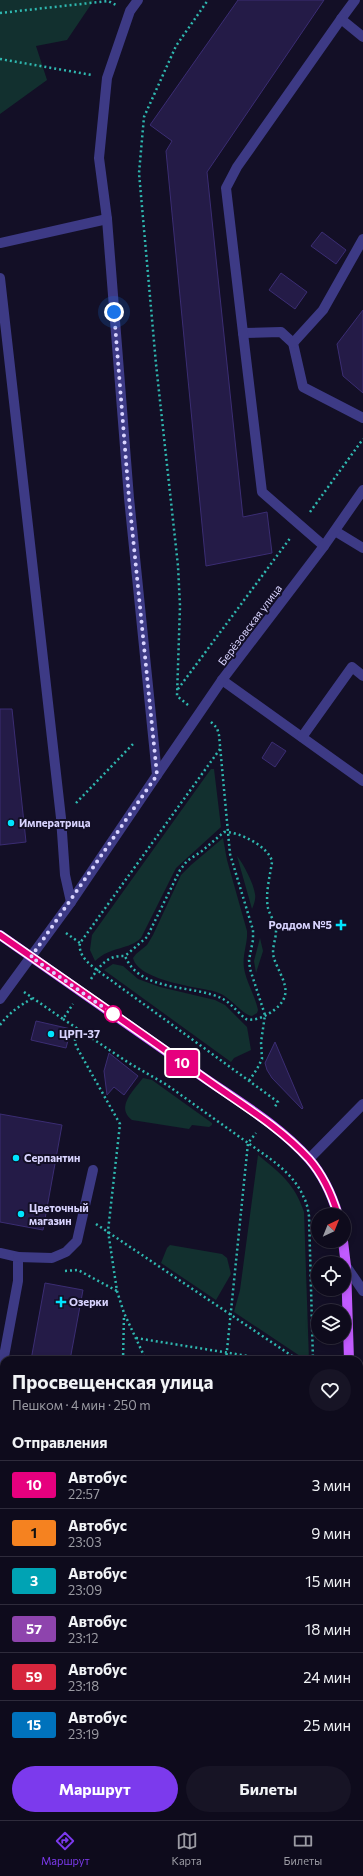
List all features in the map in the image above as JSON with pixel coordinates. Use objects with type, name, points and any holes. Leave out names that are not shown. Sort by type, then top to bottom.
[{"type":"main road","points":[[0,935],[289,1140],[309,1160],[321,1176],[335,1208]]},
{"type":"main road","points":[[347,1296],[348,1356]]},
{"type":"street","points":[[138,0],[130,11],[107,78],[99,158],[107,219],[129,498],[157,775]]},
{"type":"street","points":[[324,546],[262,492],[226,188],[237,167],[340,19],[355,0]]},
{"type":"street","points":[[340,19],[363,37]]},
{"type":"street","points":[[0,242],[107,219]]},
{"type":"street","points":[[293,343],[323,310],[363,239]]},
{"type":"street","points":[[0,278],[61,818],[65,875],[71,902]]},
{"type":"street","points":[[243,333],[281,332],[293,343],[303,387],[363,418]]},
{"type":"street","name":"Берёзовская улица","points":[[31,957],[71,902],[222,680],[324,546],[363,490]]},
{"type":"street","points":[[335,531],[363,548]]},
{"type":"street","points":[[302,737],[352,667],[363,676]]},
{"type":"street","points":[[222,680],[363,781]]},
{"type":"street","points":[[0,999],[31,957]]},
{"type":"street","points":[[309,1160],[363,1104]]},
{"type":"street","points":[[0,1253],[18,1257],[52,1258],[66,1252],[77,1242],[93,1170]]},
{"type":"street","points":[[4,1356],[18,1281],[18,1257]]},
{"type":"street","points":[[351,1274],[363,1292]]},
{"type":"path","points":[[200,714],[177,696],[180,606],[178,566],[156,364],[140,173],[144,117],[176,46],[208,0]]},
{"type":"path","points":[[0,13],[108,1],[130,11]]},
{"type":"path","points":[[0,59],[107,78]]},
{"type":"path","points":[[178,689],[363,439]]},
{"type":"path","points":[[212,723],[219,735],[230,854],[253,930],[253,940],[249,960],[250,969],[265,1015],[261,1042],[262,1060],[249,1080]]},
{"type":"path","points":[[61,818],[134,743]]},
{"type":"path","points":[[220,749],[80,943],[80,947],[83,957],[96,970],[278,1102]]},
{"type":"path","points":[[63,1019],[96,970],[109,958],[125,956],[147,937],[180,870],[217,836],[224,832],[235,833],[263,848],[271,857],[272,862],[267,902],[276,930],[274,957],[285,995],[283,1001],[277,1007],[256,1020],[246,1019],[223,999],[168,986],[143,977],[134,970],[125,956]]},
{"type":"path","points":[[12,983],[129,1063],[167,1085],[248,1143],[283,1170],[296,1183],[305,1198],[309,1216],[313,1356]]},
{"type":"path","points":[[0,1025],[8,1015],[19,1006],[33,998]]},
{"type":"path","points":[[80,1030],[75,1040],[76,1046],[120,1124],[108,1231],[117,1291],[124,1314],[144,1356]]},
{"type":"path","points":[[226,1356],[248,1143]]},
{"type":"path","points":[[82,1221],[98,1224],[292,1356]]},
{"type":"path","points":[[63,1271],[78,1270],[117,1291]]},
{"type":"path","points":[[123,1356],[124,1314]]},
{"type":"path","points":[[135,1338],[250,1356]]},
{"type":"green space","points":[[0,0],[94,0],[67,40],[36,46],[47,80],[0,114]]},
{"type":"green space","points":[[211,769],[214,769],[221,827],[176,868],[141,938],[131,945],[113,950],[101,956],[95,961],[90,950],[92,935]]},
{"type":"green space","points":[[223,838],[227,860],[247,931],[244,968],[258,1010],[257,1013],[252,1016],[243,1012],[225,996],[219,993],[181,985],[145,972],[137,966],[133,958],[147,945],[153,935],[181,875]]},
{"type":"green space","points":[[237,856],[253,885],[255,898],[252,909]]},
{"type":"green space","points":[[260,938],[263,951],[256,973],[254,961]]},
{"type":"green space","points":[[113,964],[123,966],[138,979],[160,987],[215,1000],[225,1005],[247,1027],[251,1050],[234,1058],[231,1062],[104,970]]},
{"type":"green space","points":[[143,1078],[152,1080],[212,1123],[212,1125],[209,1127],[192,1125],[189,1129],[132,1120],[127,1115],[125,1110],[126,1104],[131,1093]]},
{"type":"green space","points":[[258,1155],[280,1174],[291,1186],[304,1212],[309,1356],[300,1356],[234,1312],[240,1290]]},
{"type":"green space","points":[[170,1245],[222,1254],[227,1258],[231,1274],[216,1300],[161,1263],[167,1248]]},
{"type":"building","points":[[238,0],[324,0],[207,172],[243,517],[267,512],[272,553],[206,566],[166,151],[172,141],[150,125]]},
{"type":"building","points":[[322,232],[346,250],[336,264],[311,246]]},
{"type":"building","points":[[281,273],[307,292],[295,309],[269,290]]},
{"type":"building","points":[[363,310],[363,393],[343,376],[337,344]]},
{"type":"building","points":[[0,709],[12,709],[26,842],[0,845]]},
{"type":"building","points":[[272,742],[286,751],[275,767],[262,758]]},
{"type":"building","name":"ЦРП-37","points":[[36,1021],[71,1029],[66,1048],[31,1040]]},
{"type":"building","points":[[275,1042],[303,1108],[302,1109],[272,1078],[267,1070],[265,1063]]},
{"type":"building","points":[[109,1053],[138,1076],[124,1095],[114,1087],[107,1095],[104,1071]]},
{"type":"building","points":[[0,1114],[62,1125],[43,1230],[0,1222]]},
{"type":"building","points":[[45,1283],[83,1290],[71,1356],[32,1356]]},
{"type":"bus line","name":"10","points":[[0,935],[230,1096],[289,1140],[309,1160],[321,1176],[335,1208]]},
{"type":"place","name":"Императрица","points":[[11,823]]},
{"type":"place","name":"Роддом №5","points":[[341,925]]},
{"type":"place","name":"ЦРП-37","points":[[51,1034]]},
{"type":"place","name":"Серпантин","points":[[16,1158]]},
{"type":"place","name":"Цветочный магазин","points":[[21,1214]]},
{"type":"place","name":"Озерки","points":[[61,1302]]},
{"type":"route","points":[[113,1014],[31,957],[71,902],[157,775],[129,498],[114,312]]}]
